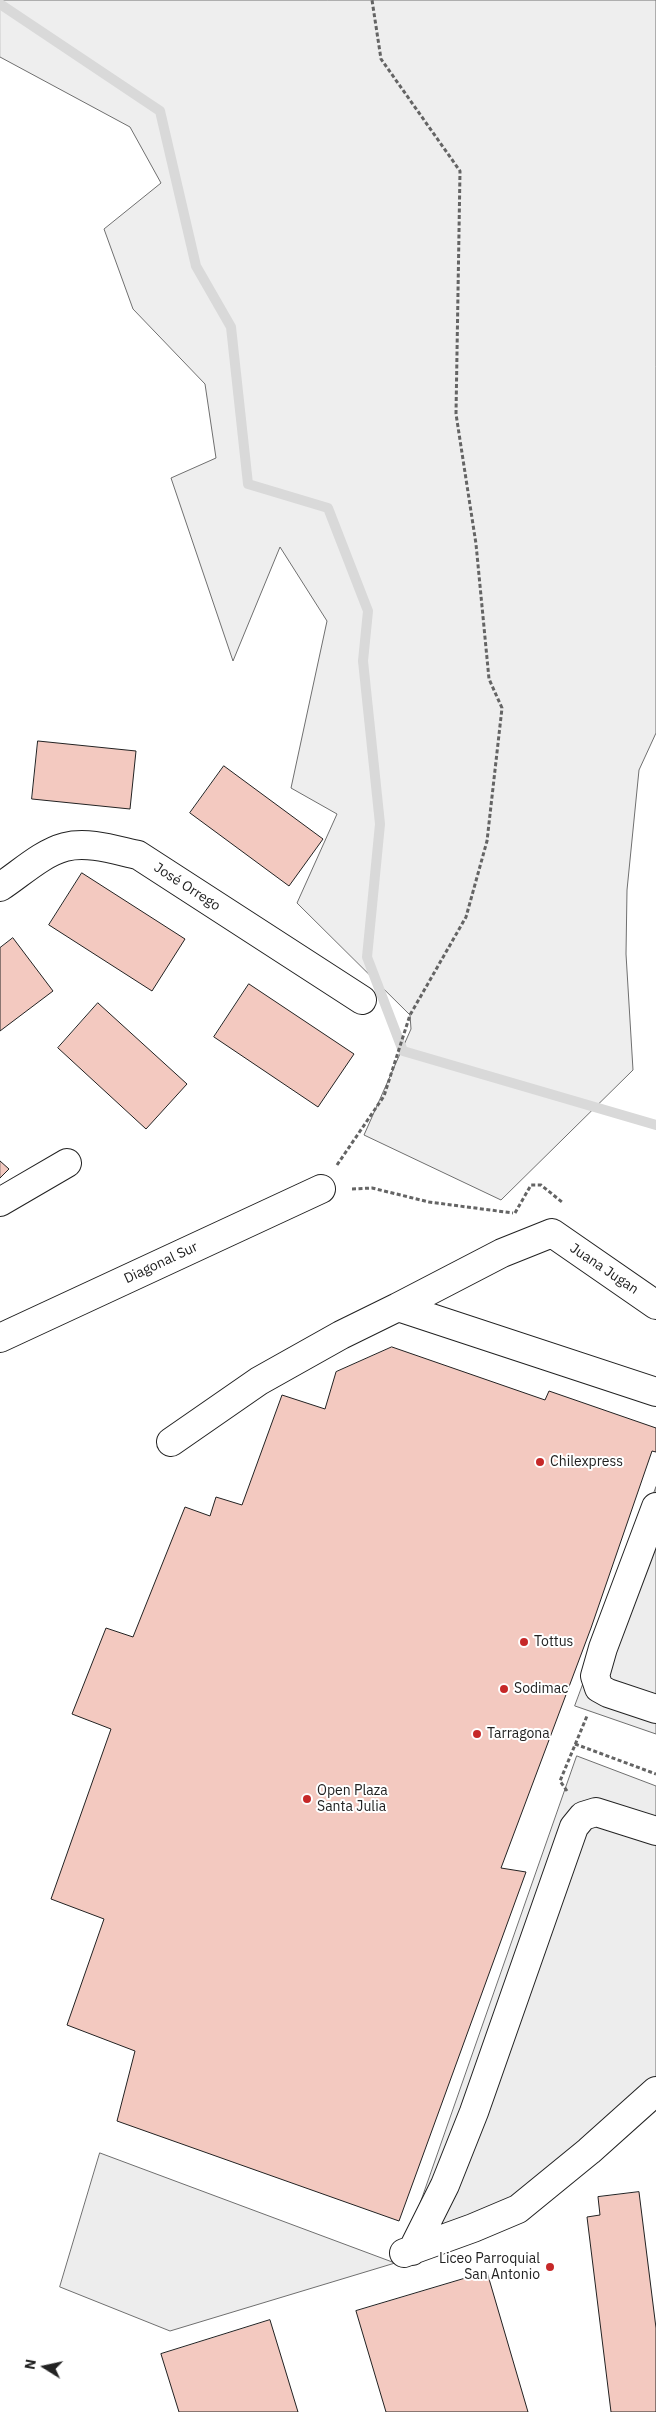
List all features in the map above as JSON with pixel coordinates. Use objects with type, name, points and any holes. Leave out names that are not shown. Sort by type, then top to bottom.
[{"type":"street","name":"José Orrego","points":[[0,887],[47,855],[66,847],[97,847],[138,855],[362,1000]]},
{"type":"street","points":[[0,1202],[67,1163]]},
{"type":"street","name":"Diagonal Sur","points":[[0,1338],[321,1189]]},
{"type":"street","points":[[171,1442],[259,1381],[341,1335],[502,1253],[552,1233]]},
{"type":"street","name":"Juana Jugan","points":[[552,1233],[656,1305]]},
{"type":"street","points":[[398,1307],[656,1392]]},
{"type":"street","points":[[656,1506],[603,1648],[595,1676],[598,1688],[656,1710]]},
{"type":"street","points":[[656,1831],[596,1812],[583,1816],[574,1827],[504,2031],[463,2139],[445,2184],[405,2252],[518,2209],[589,2151],[656,2091]]},
{"type":"path","points":[[321,1189],[384,1096],[410,1015],[466,917],[487,841],[502,708],[489,679],[476,544],[456,414],[460,171],[381,59],[372,0]]},
{"type":"path","points":[[321,1189],[372,1188],[429,1202],[522,1214],[552,1233]]},
{"type":"path","points":[[583,1816],[560,1781],[598,1688]]},
{"type":"path","points":[[575,1744],[656,1774]]},
{"type":"shaded area","points":[[0,0],[656,0],[656,733],[639,770],[627,890],[626,954],[633,1070],[501,1200],[364,1135],[411,1029],[410,1015],[297,903],[337,814],[291,788],[327,621],[280,547],[233,661],[171,478],[216,458],[205,384],[133,309],[104,229],[161,183],[130,127],[0,57]]},
{"type":"shaded area","points":[[656,1487],[656,1734],[575,1706]]},
{"type":"shaded area","points":[[577,1756],[656,1786],[656,2079],[528,2189],[453,2229],[415,2219]]},
{"type":"shaded area","points":[[100,2153],[395,2263],[170,2331],[60,2287]]},
{"type":"building","points":[[38,741],[136,751],[130,809],[32,799]]},
{"type":"building","points":[[224,766],[323,839],[289,886],[190,813]]},
{"type":"building","points":[[82,873],[185,939],[152,991],[49,925]]},
{"type":"building","points":[[13,938],[53,991],[0,1031],[0,948]]},
{"type":"building","points":[[249,984],[354,1054],[318,1107],[214,1037]]},
{"type":"building","points":[[98,1003],[187,1084],[146,1129],[58,1048]]},
{"type":"building","points":[[0,1161],[9,1169],[0,1178]]},
{"type":"building","name":"Open Plaza Santa Julia","points":[[392,1347],[545,1400],[549,1391],[656,1428],[656,1452],[652,1451],[591,1628],[501,1868],[526,1872],[399,2221],[117,2121],[135,2051],[67,2025],[104,1919],[51,1899],[111,1729],[72,1714],[106,1628],[133,1637],[185,1507],[210,1516],[216,1497],[242,1505],[282,1395],[325,1409],[336,1372]]},
{"type":"building","points":[[639,2192],[656,2328],[656,2412],[611,2412],[587,2217],[600,2215],[598,2197]]},
{"type":"building","points":[[487,2272],[528,2412],[386,2412],[356,2311]]},
{"type":"building","points":[[270,2320],[298,2412],[179,2412],[161,2354]]},
{"type":"waterway","points":[[0,4],[160,111],[196,266],[231,327],[248,484],[328,508],[368,611],[363,661],[380,824],[367,957],[403,1051],[656,1125]]},
{"type":"place","name":"Chilexpress","points":[[540,1462]]},
{"type":"place","name":"Tottus","points":[[524,1642]]},
{"type":"place","name":"Sodimac","points":[[504,1689]]},
{"type":"place","name":"Tarragona","points":[[477,1734]]},
{"type":"place","name":"Open Plaza Santa Julia","points":[[307,1799]]},
{"type":"place","name":"Liceo Parroquial San Antonio","points":[[550,2267]]}]
